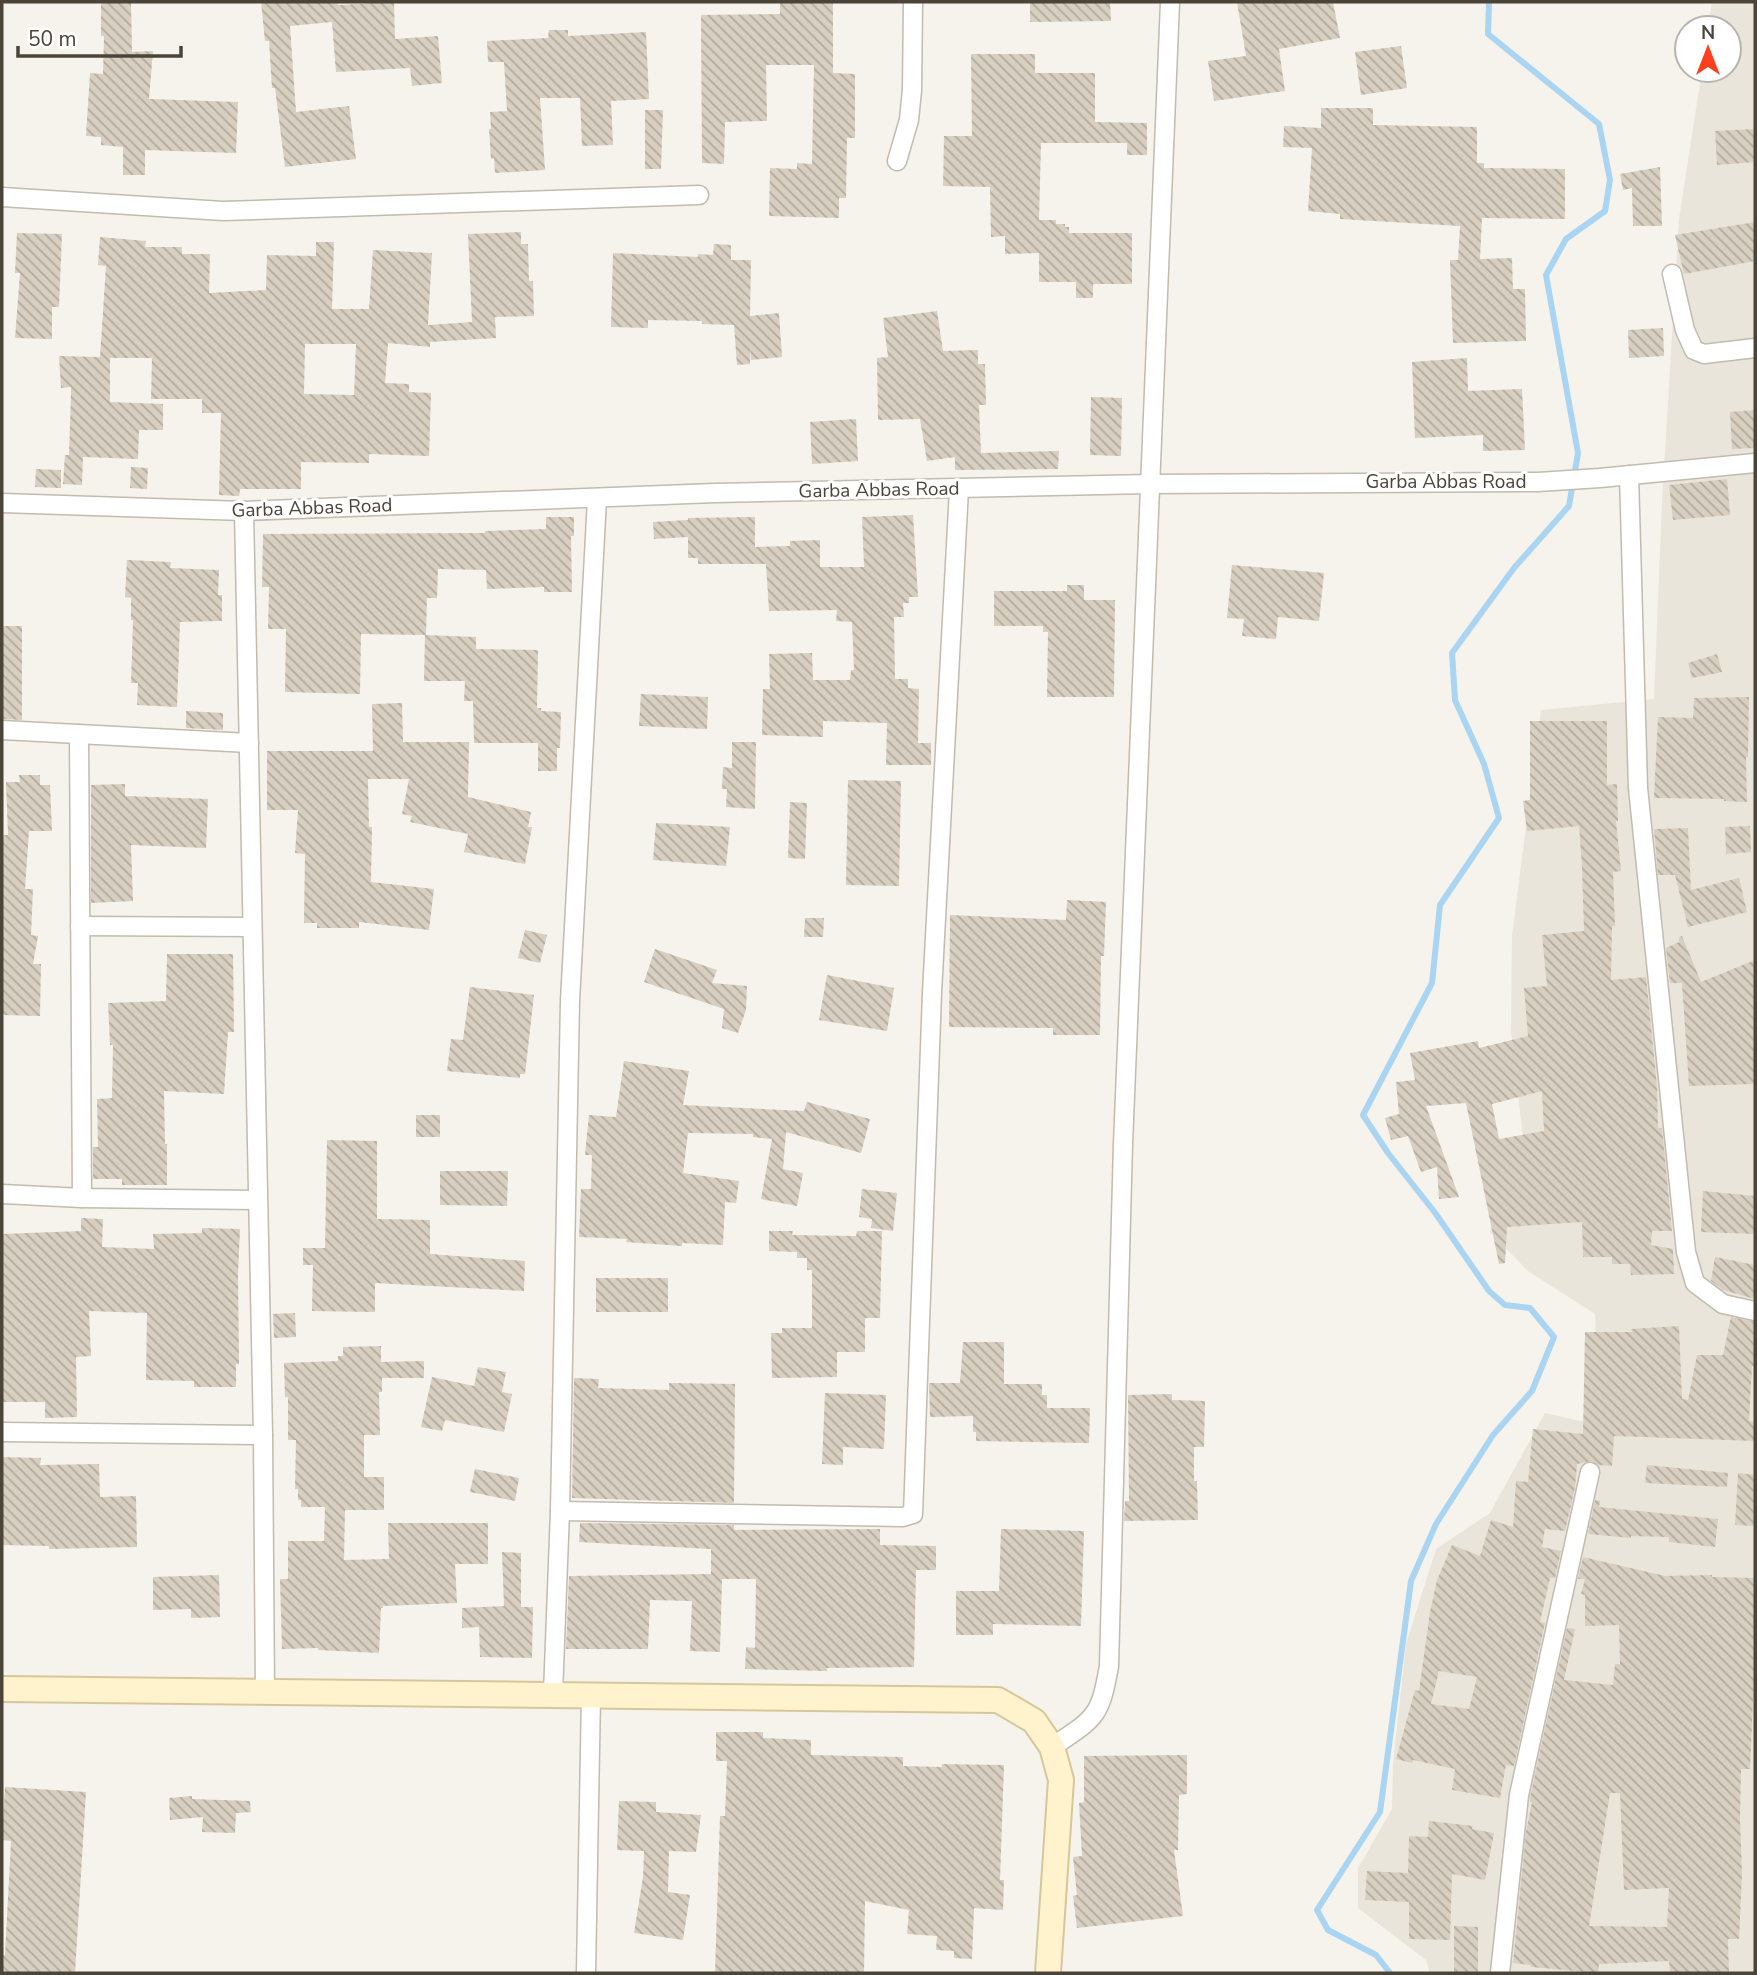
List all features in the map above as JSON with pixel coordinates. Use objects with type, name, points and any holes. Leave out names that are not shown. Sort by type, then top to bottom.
[{"type":"street","points":[[897,161],[909,120],[913,2]]},
{"type":"street","points":[[1052,1747],[1088,1722],[1103,1702],[1109,1666],[1123,1144],[1170,2]]},
{"type":"street","points":[[2,197],[223,211],[699,195]]},
{"type":"street","points":[[1672,274],[1685,330],[1694,350],[1704,354],[1755,348]]},
{"type":"street","name":"Garba Abbas Road","points":[[2,503],[244,511],[715,493],[1150,484],[1538,482],[1755,463]]},
{"type":"street","points":[[1629,475],[1638,788],[1686,1252],[1695,1283],[1723,1304],[1755,1311]]},
{"type":"street","points":[[560,1511],[903,1517],[913,1514],[932,993],[959,489]]},
{"type":"street","points":[[553,1694],[560,1511],[570,1001],[597,499]]},
{"type":"street","points":[[244,511],[263,1435],[265,1693]]},
{"type":"street","points":[[2,730],[248,743]]},
{"type":"street","points":[[79,734],[82,1198]]},
{"type":"street","points":[[80,926],[252,927]]},
{"type":"street","points":[[2,1194],[82,1198],[257,1200]]},
{"type":"street","points":[[2,1432],[263,1435]]},
{"type":"street","points":[[1500,1973],[1519,1795],[1590,1472]]},
{"type":"street","points":[[2,1689],[998,1700],[1034,1721],[1052,1747],[1060,1780],[1048,1973]]},
{"type":"street","points":[[586,1973],[591,1694]]},
{"type":"shaded area","points":[[1712,2],[1755,2],[1755,1973],[1430,1973],[1426,1960],[1358,1908],[1358,1868],[1392,1809],[1393,1764],[1406,1644],[1436,1549],[1490,1513],[1545,1413],[1598,1425],[1595,1314],[1528,1271],[1490,1232],[1497,1195],[1527,1173],[1511,1032],[1512,936],[1541,710],[1654,699],[1662,502],[1679,219],[1700,84],[1743,84],[1743,14],[1710,14]]},
{"type":"building","points":[[101,2],[131,2],[132,52],[153,51],[149,99],[238,102],[236,153],[145,150],[145,175],[123,175],[123,147],[101,145],[101,137],[86,136],[90,73],[103,74]]},
{"type":"building","points":[[261,2],[338,2],[338,5],[394,2],[395,39],[438,36],[442,83],[412,86],[410,68],[336,72],[332,22],[290,26],[296,112],[349,106],[356,159],[285,167],[275,88],[272,88],[269,41],[265,41]]},
{"type":"building","points":[[780,2],[833,2],[833,73],[855,74],[855,138],[847,138],[846,198],[839,198],[839,218],[769,216],[770,168],[797,169],[797,163],[812,164],[814,65],[766,65],[767,121],[725,122],[724,164],[702,163],[701,15],[780,14]]},
{"type":"building","points":[[1030,2],[1110,2],[1111,21],[1030,22]]},
{"type":"building","points":[[1237,2],[1333,2],[1340,38],[1279,49],[1285,91],[1214,101],[1208,61],[1246,56]]},
{"type":"building","points":[[549,30],[568,30],[568,36],[646,32],[649,99],[611,101],[613,145],[582,146],[580,98],[540,98],[545,170],[495,173],[494,158],[491,159],[490,112],[507,111],[504,62],[488,62],[487,41],[548,38]]},
{"type":"building","points":[[1401,46],[1407,88],[1361,95],[1355,52]]},
{"type":"building","points":[[971,54],[1035,54],[1035,73],[1095,73],[1095,122],[1147,123],[1147,155],[1127,155],[1127,143],[1041,143],[1039,220],[1056,220],[1056,224],[1069,227],[1069,233],[1132,233],[1132,284],[1093,284],[1093,298],[1076,298],[1076,282],[1039,282],[1039,253],[1005,254],[1005,236],[991,237],[990,187],[943,186],[944,136],[972,136]]},
{"type":"building","points":[[1321,108],[1373,108],[1373,125],[1477,127],[1477,163],[1484,163],[1484,168],[1565,169],[1565,219],[1482,218],[1480,259],[1512,258],[1513,289],[1525,289],[1526,341],[1453,343],[1450,260],[1458,260],[1460,226],[1340,219],[1340,214],[1308,211],[1312,148],[1283,147],[1284,126],[1321,128]]},
{"type":"building","points":[[645,110],[663,110],[661,169],[645,169]]},
{"type":"building","points":[[1755,129],[1755,162],[1717,165],[1715,131]]},
{"type":"building","points":[[1660,167],[1662,226],[1633,226],[1632,188],[1623,190],[1620,174]]},
{"type":"building","points":[[1755,222],[1755,261],[1684,274],[1675,235]]},
{"type":"building","points":[[521,232],[521,244],[528,244],[534,316],[495,317],[496,338],[430,342],[430,347],[388,343],[385,383],[409,384],[409,392],[431,393],[429,456],[369,454],[369,463],[301,462],[301,489],[240,489],[239,496],[219,495],[221,413],[202,413],[202,399],[151,399],[152,358],[110,358],[110,402],[163,404],[163,430],[139,430],[138,459],[83,457],[82,485],[63,484],[65,455],[69,455],[71,387],[61,388],[59,356],[100,357],[106,266],[98,265],[100,237],[146,241],[145,247],[182,247],[182,254],[210,254],[209,293],[266,290],[267,255],[316,256],[316,242],[334,242],[332,309],[369,309],[373,250],[432,253],[428,325],[472,322],[468,234]],"holes":[[[305,344],[356,344],[354,395],[304,394]]]},
{"type":"building","points":[[17,233],[62,234],[59,307],[52,307],[52,339],[15,338],[20,273],[15,273]]},
{"type":"building","points":[[714,244],[731,245],[731,260],[751,260],[750,316],[779,313],[782,357],[751,360],[750,347],[750,364],[737,365],[734,325],[702,324],[702,321],[648,320],[648,328],[611,327],[613,253],[698,257],[698,254],[713,255]]},
{"type":"building","points":[[937,311],[943,351],[978,350],[978,364],[985,364],[986,405],[979,405],[981,453],[1059,451],[1058,469],[955,470],[955,457],[927,461],[920,419],[878,420],[877,358],[888,357],[883,318]]},
{"type":"building","points":[[1663,328],[1664,356],[1629,358],[1628,330]]},
{"type":"building","points":[[1467,358],[1468,391],[1522,389],[1525,450],[1483,451],[1483,435],[1415,438],[1412,362]]},
{"type":"building","points":[[1091,397],[1122,398],[1121,456],[1090,455]]},
{"type":"building","points":[[1755,410],[1755,448],[1732,449],[1730,412]]},
{"type":"building","points":[[856,419],[858,461],[812,464],[810,422]]},
{"type":"building","points":[[131,467],[148,468],[147,489],[130,488]]},
{"type":"building","points":[[36,469],[61,470],[61,488],[35,487]]},
{"type":"building","points":[[1727,479],[1730,515],[1673,520],[1669,485]]},
{"type":"building","points":[[913,515],[918,597],[909,597],[909,603],[903,603],[904,617],[894,617],[895,679],[908,679],[908,688],[919,689],[918,743],[931,743],[931,765],[886,765],[887,723],[823,721],[823,737],[762,735],[763,689],[770,689],[769,654],[812,653],[813,680],[850,680],[851,670],[854,670],[852,622],[836,621],[837,610],[769,611],[766,564],[698,564],[698,558],[688,558],[688,537],[654,539],[653,522],[688,518],[755,517],[755,547],[790,546],[790,541],[820,540],[820,567],[864,567],[862,517]]},
{"type":"building","points":[[546,517],[574,517],[574,536],[571,536],[572,592],[544,592],[544,587],[487,589],[486,570],[438,569],[437,598],[427,598],[426,635],[476,637],[476,649],[538,650],[537,708],[541,708],[541,711],[561,712],[557,771],[538,771],[538,743],[474,743],[473,701],[464,701],[465,681],[424,681],[425,635],[361,634],[360,694],[285,692],[286,629],[268,629],[269,587],[262,587],[263,534],[485,533],[546,529]]},
{"type":"building","points":[[127,560],[171,562],[170,568],[219,570],[218,595],[222,595],[222,621],[180,622],[177,707],[137,705],[138,683],[131,683],[131,598],[125,597]]},
{"type":"building","points":[[1232,565],[1324,573],[1319,621],[1278,617],[1276,639],[1242,636],[1244,619],[1227,618]]},
{"type":"building","points":[[1067,585],[1084,585],[1084,600],[1115,600],[1114,697],[1047,697],[1048,632],[1043,632],[1043,626],[994,626],[994,591],[1067,591]]},
{"type":"building","points":[[2,626],[22,626],[22,720],[2,719]]},
{"type":"building","points":[[1717,654],[1722,672],[1692,678],[1688,663]]},
{"type":"building","points":[[641,694],[708,697],[707,729],[639,726]]},
{"type":"building","points":[[1749,697],[1747,802],[1654,798],[1658,717],[1693,718],[1694,698]]},
{"type":"building","points":[[402,703],[403,742],[469,742],[468,797],[531,812],[528,827],[532,827],[525,864],[464,852],[468,834],[410,822],[412,816],[402,814],[409,779],[368,779],[369,827],[372,827],[371,882],[434,889],[429,930],[359,922],[359,928],[317,928],[317,923],[304,923],[305,854],[295,853],[298,810],[267,810],[267,751],[373,751],[372,704]]},
{"type":"building","points":[[186,711],[223,713],[223,730],[186,728]]},
{"type":"building","points":[[1530,721],[1607,721],[1607,785],[1617,784],[1616,821],[1621,871],[1613,872],[1615,926],[1612,926],[1611,980],[1646,977],[1657,1086],[1658,1128],[1662,1128],[1672,1231],[1652,1231],[1651,1245],[1673,1249],[1674,1274],[1631,1275],[1630,1264],[1612,1264],[1612,1257],[1583,1257],[1582,1222],[1507,1227],[1505,1263],[1499,1264],[1466,1103],[1426,1106],[1459,1197],[1439,1199],[1437,1167],[1421,1172],[1408,1136],[1391,1140],[1385,1118],[1399,1114],[1396,1082],[1415,1080],[1410,1053],[1478,1041],[1479,1048],[1528,1036],[1524,988],[1547,986],[1542,935],[1584,931],[1579,826],[1527,831],[1523,801],[1530,800]],"holes":[[[1542,1091],[1544,1131],[1499,1139],[1492,1104]]]},
{"type":"building","points":[[732,742],[756,742],[755,809],[726,807],[727,789],[722,789],[723,767],[732,768]]},
{"type":"building","points":[[19,775],[40,775],[40,785],[50,785],[52,831],[29,831],[25,889],[33,889],[31,935],[38,936],[33,964],[41,964],[40,1016],[2,1015],[2,835],[8,835],[6,782],[20,782]]},
{"type":"building","points":[[848,780],[901,781],[899,886],[846,885]]},
{"type":"building","points":[[125,784],[125,796],[208,799],[206,848],[131,845],[133,901],[91,903],[91,785]]},
{"type":"building","points":[[790,802],[807,803],[805,859],[788,858]]},
{"type":"building","points":[[656,823],[730,827],[726,866],[653,860]]},
{"type":"building","points":[[1750,826],[1751,852],[1726,854],[1725,827]]},
{"type":"building","points":[[1688,828],[1691,890],[1739,878],[1747,912],[1688,927],[1675,875],[1658,875],[1654,829]]},
{"type":"building","points":[[1067,900],[1106,902],[1104,956],[1101,956],[1100,1035],[1053,1035],[1053,1028],[949,1027],[950,915],[1066,920]]},
{"type":"building","points":[[805,918],[824,918],[823,937],[804,937]]},
{"type":"building","points":[[525,930],[547,935],[540,963],[518,958]]},
{"type":"building","points":[[1682,936],[1701,982],[1755,960],[1755,1084],[1689,1086],[1682,983],[1670,983],[1666,948],[1679,942],[1679,937]]},
{"type":"building","points":[[655,949],[717,970],[712,983],[747,986],[746,1010],[738,1033],[722,1028],[724,1009],[644,982]]},
{"type":"building","points":[[167,954],[233,954],[234,1032],[228,1032],[224,1094],[164,1091],[167,1185],[122,1185],[122,1179],[93,1179],[93,1147],[98,1147],[97,1099],[112,1098],[113,1045],[110,1045],[108,1003],[166,1001]]},
{"type":"building","points":[[827,975],[894,988],[887,1031],[819,1020]]},
{"type":"building","points":[[470,987],[534,995],[525,1074],[520,1074],[520,1078],[447,1071],[451,1039],[463,1040]]},
{"type":"building","points":[[624,1061],[689,1071],[683,1105],[804,1111],[807,1102],[870,1119],[861,1153],[786,1132],[783,1169],[803,1173],[797,1206],[761,1199],[772,1139],[753,1137],[753,1134],[688,1133],[683,1173],[739,1181],[736,1203],[725,1202],[723,1245],[682,1243],[682,1246],[626,1242],[627,1239],[579,1237],[581,1189],[591,1189],[592,1155],[585,1155],[589,1115],[616,1117]]},
{"type":"building","points":[[416,1115],[440,1115],[440,1137],[416,1137]]},
{"type":"building","points":[[327,1140],[377,1141],[377,1219],[430,1220],[430,1254],[525,1261],[524,1291],[375,1283],[375,1312],[312,1311],[313,1265],[303,1265],[303,1248],[325,1248]]},
{"type":"building","points":[[440,1171],[508,1171],[507,1206],[440,1205]]},
{"type":"building","points":[[862,1189],[897,1193],[893,1231],[871,1228],[872,1219],[859,1217]]},
{"type":"building","points":[[1703,1191],[1755,1196],[1755,1234],[1701,1232]]},
{"type":"building","points":[[81,1218],[103,1219],[102,1247],[154,1249],[153,1234],[202,1233],[202,1228],[240,1229],[239,1364],[236,1364],[236,1387],[194,1387],[194,1381],[146,1380],[147,1313],[89,1311],[91,1356],[76,1357],[77,1417],[45,1418],[45,1402],[2,1402],[2,1234],[81,1231]]},
{"type":"building","points":[[769,1231],[793,1231],[792,1235],[856,1236],[857,1231],[882,1231],[880,1318],[865,1318],[865,1352],[837,1352],[837,1377],[772,1378],[771,1333],[782,1333],[782,1328],[812,1328],[812,1270],[807,1270],[807,1258],[797,1258],[797,1252],[769,1251]]},
{"type":"building","points":[[1715,1257],[1755,1265],[1755,1299],[1723,1290],[1711,1281]]},
{"type":"building","points":[[596,1278],[668,1278],[668,1312],[596,1312]]},
{"type":"building","points":[[295,1313],[296,1337],[274,1338],[273,1314]]},
{"type":"building","points":[[1731,1317],[1755,1322],[1755,1367],[1752,1366],[1749,1421],[1755,1422],[1755,1441],[1614,1436],[1612,1466],[1599,1465],[1592,1461],[1577,1464],[1575,1488],[1565,1531],[1545,1529],[1542,1547],[1561,1551],[1555,1578],[1550,1578],[1540,1622],[1545,1623],[1514,1766],[1506,1765],[1500,1798],[1452,1790],[1455,1769],[1396,1759],[1415,1690],[1419,1691],[1437,1580],[1452,1545],[1480,1556],[1491,1520],[1513,1527],[1516,1481],[1528,1482],[1533,1429],[1583,1434],[1585,1332],[1632,1332],[1631,1329],[1679,1326],[1682,1399],[1688,1400],[1697,1355],[1723,1355]],"holes":[[[1439,1671],[1477,1677],[1469,1709],[1431,1704]]]},
{"type":"building","points":[[963,1342],[1004,1342],[1004,1384],[1042,1384],[1042,1395],[1047,1395],[1047,1408],[1090,1408],[1089,1443],[976,1441],[973,1416],[930,1417],[929,1383],[960,1383]]},
{"type":"building","points":[[381,1346],[381,1362],[424,1361],[424,1378],[382,1378],[382,1392],[379,1392],[380,1435],[364,1435],[364,1477],[384,1477],[384,1510],[345,1510],[344,1560],[389,1559],[388,1523],[488,1523],[488,1564],[455,1564],[457,1603],[383,1606],[379,1653],[318,1648],[282,1649],[280,1579],[288,1579],[288,1541],[324,1541],[325,1507],[301,1507],[301,1500],[298,1500],[298,1489],[295,1489],[296,1440],[288,1440],[288,1397],[285,1397],[284,1363],[338,1361],[338,1356],[343,1356],[343,1347]]},
{"type":"building","points":[[478,1367],[506,1372],[502,1392],[512,1394],[504,1432],[445,1420],[442,1431],[421,1427],[432,1377],[474,1386]]},
{"type":"building","points":[[574,1378],[599,1379],[598,1388],[669,1390],[669,1383],[735,1384],[734,1503],[572,1498]]},
{"type":"building","points":[[825,1393],[886,1395],[884,1449],[843,1447],[843,1465],[822,1464]]},
{"type":"building","points":[[1172,1394],[1172,1400],[1205,1401],[1204,1447],[1194,1447],[1198,1520],[1124,1521],[1125,1501],[1129,1501],[1128,1395]]},
{"type":"building","points":[[2,1457],[41,1458],[40,1465],[99,1464],[100,1497],[136,1496],[137,1547],[49,1549],[49,1546],[2,1545]]},
{"type":"building","points":[[1647,1465],[1728,1473],[1727,1487],[1645,1483]]},
{"type":"building","points":[[475,1469],[519,1478],[515,1501],[470,1492]]},
{"type":"building","points":[[1738,1473],[1755,1475],[1755,1526],[1735,1525]]},
{"type":"building","points":[[1595,1500],[1600,1501],[1599,1507],[1718,1519],[1715,1547],[1669,1542],[1669,1537],[1631,1538],[1588,1534]]},
{"type":"building","points":[[580,1523],[734,1525],[734,1530],[880,1529],[880,1545],[936,1546],[936,1570],[916,1570],[914,1667],[827,1668],[827,1671],[745,1669],[746,1647],[755,1648],[756,1579],[722,1579],[720,1652],[690,1651],[692,1601],[650,1600],[648,1649],[566,1649],[569,1576],[711,1574],[711,1549],[579,1542]]},
{"type":"building","points":[[1001,1529],[1084,1531],[1081,1626],[993,1624],[993,1635],[956,1635],[956,1591],[999,1591]]},
{"type":"building","points":[[502,1552],[521,1553],[521,1607],[533,1607],[532,1658],[480,1657],[479,1627],[462,1628],[462,1608],[504,1606]]},
{"type":"building","points":[[1583,1557],[1665,1576],[1755,1578],[1750,1769],[1741,1769],[1742,1874],[1739,1939],[1728,1939],[1729,1973],[1670,1973],[1669,1961],[1599,1964],[1598,1973],[1513,1963],[1526,1832],[1532,1802],[1530,1797],[1567,1628],[1575,1629],[1564,1680],[1613,1685],[1615,1664],[1620,1664],[1619,1625],[1585,1626],[1585,1595],[1581,1594],[1585,1579],[1578,1579]],"holes":[[[1610,1793],[1620,1793],[1624,1890],[1669,1888],[1667,1927],[1589,1926]]]},
{"type":"building","points":[[219,1575],[220,1617],[191,1618],[191,1609],[153,1610],[153,1577]]},
{"type":"building","points":[[716,1732],[763,1732],[763,1738],[811,1740],[811,1755],[903,1757],[903,1766],[1004,1765],[1000,1880],[1004,1880],[1003,1910],[974,1908],[972,1959],[954,1958],[954,1951],[936,1950],[937,1936],[907,1934],[909,1910],[865,1901],[864,1973],[715,1973],[720,1816],[725,1816],[727,1761],[716,1761]]},
{"type":"building","points":[[1187,1755],[1187,1794],[1179,1795],[1178,1850],[1174,1850],[1183,1916],[1077,1928],[1073,1896],[1077,1895],[1073,1857],[1082,1856],[1079,1803],[1084,1802],[1084,1756]]},
{"type":"building","points":[[5,1787],[86,1792],[75,1973],[2,1973],[11,1841],[2,1840]]},
{"type":"building","points":[[192,1796],[192,1799],[250,1801],[251,1812],[236,1813],[235,1833],[202,1832],[203,1817],[170,1820],[169,1798]]},
{"type":"building","points":[[619,1801],[656,1802],[656,1812],[701,1815],[696,1852],[669,1851],[668,1892],[690,1895],[683,1940],[634,1933],[643,1877],[644,1851],[617,1850]]},
{"type":"building","points":[[1429,1821],[1473,1826],[1472,1829],[1494,1833],[1485,1880],[1452,1874],[1450,1940],[1409,1939],[1409,1902],[1365,1900],[1367,1871],[1408,1873],[1409,1836],[1428,1837]]},
{"type":"building","points":[[1454,1926],[1478,1927],[1478,1973],[1454,1973]]},
{"type":"waterway","points":[[1390,1973],[1376,1955],[1328,1930],[1317,1910],[1380,1812],[1411,1581],[1436,1524],[1493,1435],[1532,1391],[1554,1337],[1530,1308],[1505,1305],[1489,1291],[1363,1115],[1432,983],[1440,905],[1499,818],[1484,764],[1455,700],[1452,653],[1514,568],[1569,506],[1578,453],[1546,275],[1566,239],[1605,211],[1610,180],[1599,124],[1488,34],[1489,2]]}]
